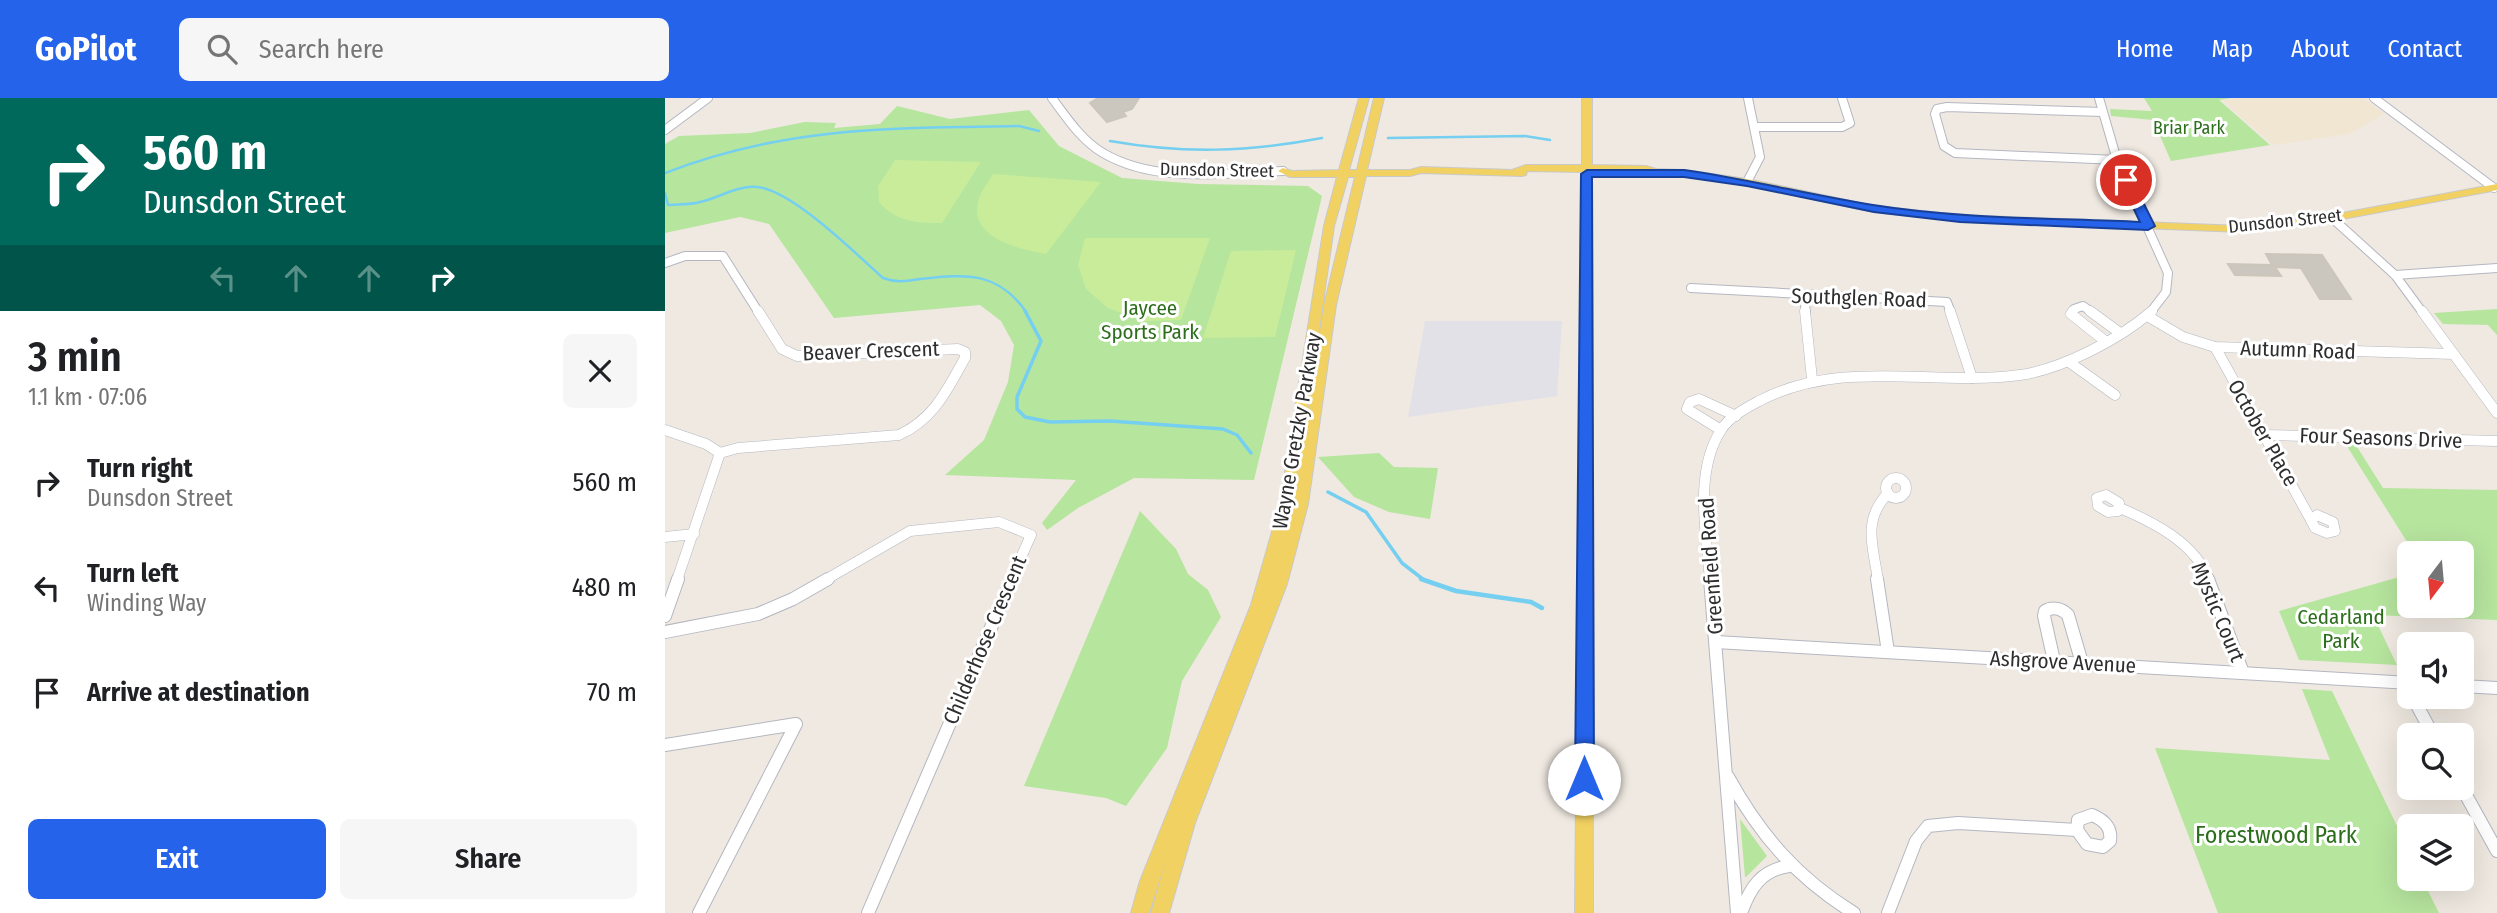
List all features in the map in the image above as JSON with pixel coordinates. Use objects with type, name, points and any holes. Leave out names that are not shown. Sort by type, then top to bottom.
[{"type":"main road","name":"Wayne Gretzky Parkway","points":[[1140,913],[1149,881],[1259,605],[1270,567],[1287,504],[1329,226],[1364,98]]},
{"type":"main road","name":"Wayne Gretzky Parkway","points":[[1160,913],[1186,823],[1280,583],[1301,504],[1330,305],[1379,98]]},
{"type":"main road","points":[[1584,913],[1587,98]]},
{"type":"main road","name":"Dunsdon Street","points":[[1283,171],[1290,174],[1344,170],[1410,173],[1421,170],[1515,172],[1527,175],[1587,171],[1646,175],[1655,172],[1684,173],[1747,182],[1874,209],[1960,218],[2242,229],[2332,218],[2496,187]]},
{"type":"street","points":[[665,131],[708,98]]},
{"type":"street","points":[[1053,100],[1067,98]]},
{"type":"street","points":[[1747,182],[1760,157],[1748,98]]},
{"type":"street","points":[[1756,127],[1842,127],[1850,123],[1842,98]]},
{"type":"street","points":[[2099,98],[2117,160],[2148,226]]},
{"type":"street","points":[[2375,98],[2496,187]]},
{"type":"street","name":"Dunsdon Street","points":[[1053,100],[1083,138],[1124,163],[1174,172],[1283,171]]},
{"type":"street","points":[[2102,112],[1947,107],[1937,109],[1935,114],[1944,146],[1955,153],[2117,160]]},
{"type":"street","points":[[2332,218],[2395,275],[2497,413]]},
{"type":"street","name":"Greenfield Road","points":[[1854,913],[1824,895],[1789,866],[1757,829],[1725,772],[1704,503],[1709,464],[1721,430],[1736,416],[1770,393],[1812,379],[1856,373],[1972,378],[2022,375],[2069,362],[2148,317],[2161,302],[2169,284],[2165,263],[2148,226]]},
{"type":"street","name":"Beaver Crescent","points":[[665,263],[685,256],[723,256],[782,349],[797,356],[958,349],[964,352],[965,358],[927,421],[916,429],[899,435],[738,448],[720,453]]},
{"type":"street","points":[[2395,275],[2497,268]]},
{"type":"street","name":"Southglen Road","points":[[1691,288],[1947,302],[1972,378]]},
{"type":"street","points":[[1804,296],[1812,379]]},
{"type":"street","points":[[2105,341],[2071,314],[2074,309],[2083,306],[2120,333]]},
{"type":"street","name":"Autumn Road","points":[[2148,317],[2183,337],[2215,347],[2454,354]]},
{"type":"street","name":"October Place","points":[[2215,347],[2311,520]]},
{"type":"street","points":[[2069,362],[2115,395]]},
{"type":"street","points":[[1721,430],[1687,409],[1689,402],[1699,400],[1736,416]]},
{"type":"street","points":[[665,430],[706,444],[720,453],[665,616]]},
{"type":"street","name":"Four Seasons Drive","points":[[2265,435],[2497,441]]},
{"type":"street","points":[[1888,493],[1877,505],[1870,527],[1888,652]]},
{"type":"street","name":"Mystic Court","points":[[2120,508],[2168,532],[2198,559],[2205,570],[2243,673]]},
{"type":"street","name":"Childerhose Crescent","points":[[665,632],[758,614],[793,599],[910,531],[999,522],[1031,535],[867,913]]},
{"type":"street","points":[[665,537],[694,534]]},
{"type":"street","points":[[2054,661],[2044,613],[2054,607],[2068,615],[2082,663]]},
{"type":"street","name":"Ashgrove Avenue","points":[[1716,642],[2054,661],[2397,685]]},
{"type":"street","points":[[2474,687],[2497,688]]},
{"type":"street","points":[[665,745],[796,724],[699,913]]},
{"type":"street","points":[[1725,772],[1739,913]]},
{"type":"street","points":[[2471,800],[2491,828],[2497,851]]},
{"type":"street","points":[[1888,913],[1918,836],[1934,824],[2077,830]]},
{"type":"street","points":[[1739,913],[1762,874],[1779,866],[1789,866]]},
{"type":"shaded area","points":[[2363,98],[2384,114],[2349,134],[2273,145],[2222,100]]},
{"type":"shaded area","points":[[1425,321],[1562,321],[1557,396],[1408,417]]},
{"type":"green space","name":"Briar Park","points":[[2144,98],[2231,98],[2219,100],[2270,145],[2171,161],[2153,120],[2111,116],[2110,109],[2152,111]]},
{"type":"green space","name":"Jaycee Sports Park","points":[[897,106],[950,119],[1029,110],[1059,146],[1122,178],[1198,184],[1308,186],[1322,196],[1254,480],[1134,478],[1078,508],[1047,530],[1042,523],[1076,480],[945,475],[984,440],[1008,382],[1014,345],[1001,321],[980,305],[834,318],[769,224],[740,217],[665,233],[665,144],[679,136],[750,133],[805,122],[836,123],[834,128],[880,124]]},
{"type":"green space","points":[[895,160],[981,162],[942,223],[933,223],[915,222],[892,214],[879,202],[878,186]]},
{"type":"green space","points":[[993,174],[1101,182],[1046,254],[1022,249],[997,239],[980,223],[977,212],[979,198]]},
{"type":"green space","points":[[1085,238],[1210,238],[1181,320],[1143,321],[1108,308],[1086,289],[1078,265]]},
{"type":"green space","points":[[1296,250],[1275,337],[1203,338],[1231,251]]},
{"type":"green space","points":[[2497,309],[2497,335],[2488,325],[2443,324],[2434,313]]},
{"type":"green space","name":"Cedarland Park","points":[[2354,442],[2383,488],[2497,490],[2497,620],[2447,618],[2475,618],[2475,541],[2406,541],[2345,443]]},
{"type":"green space","points":[[1379,453],[1394,467],[1438,468],[1430,519],[1389,512],[1354,497],[1318,457]]},
{"type":"green space","points":[[1140,511],[1176,549],[1188,574],[1208,590],[1221,617],[1182,681],[1167,748],[1126,806],[1106,798],[1024,786]]},
{"type":"green space","name":"Cedarland Park","points":[[2397,578],[2397,616],[2373,615],[2397,665],[2299,660],[2279,611]]},
{"type":"green space","name":"Forestwood Park","points":[[2302,689],[2332,691],[2397,826],[2397,891],[2428,891],[2439,913],[2218,913],[2155,748],[2330,760]]},
{"type":"green space","points":[[1740,819],[1767,856],[1746,877],[1745,877]]},
{"type":"building","points":[[1098,98],[1139,98],[1132,109],[1123,112],[1126,116],[1107,122],[1090,103]]},
{"type":"building","points":[[2266,254],[2322,255],[2351,299],[2320,299],[2301,268],[2275,267],[2281,276],[2235,275],[2228,264],[2272,265]]},
{"type":"waterway","points":[[665,173],[753,146],[840,133],[883,129],[1019,126],[1039,131]]},
{"type":"waterway","points":[[1388,138],[1525,136],[1550,140]]},
{"type":"waterway","points":[[1110,141],[1164,148],[1216,150],[1322,138]]},
{"type":"waterway","points":[[665,193],[668,205],[696,203],[750,187],[771,191],[805,211],[883,278],[892,281],[952,276],[980,278],[1005,289],[1027,313]]},
{"type":"waterway","points":[[1025,311],[1041,341],[1017,397],[1017,409],[1025,417],[1050,422],[1110,421],[1223,429],[1237,435],[1251,453]]},
{"type":"waterway","points":[[1328,492],[1366,512],[1402,563],[1424,580]]},
{"type":"waterway","points":[[1421,579],[1456,591],[1531,602],[1542,608]]},
{"type":"route","points":[[1584,779],[1587,174],[1684,173],[1747,182],[1874,209],[1960,218],[2148,226],[2126,180]]}]
